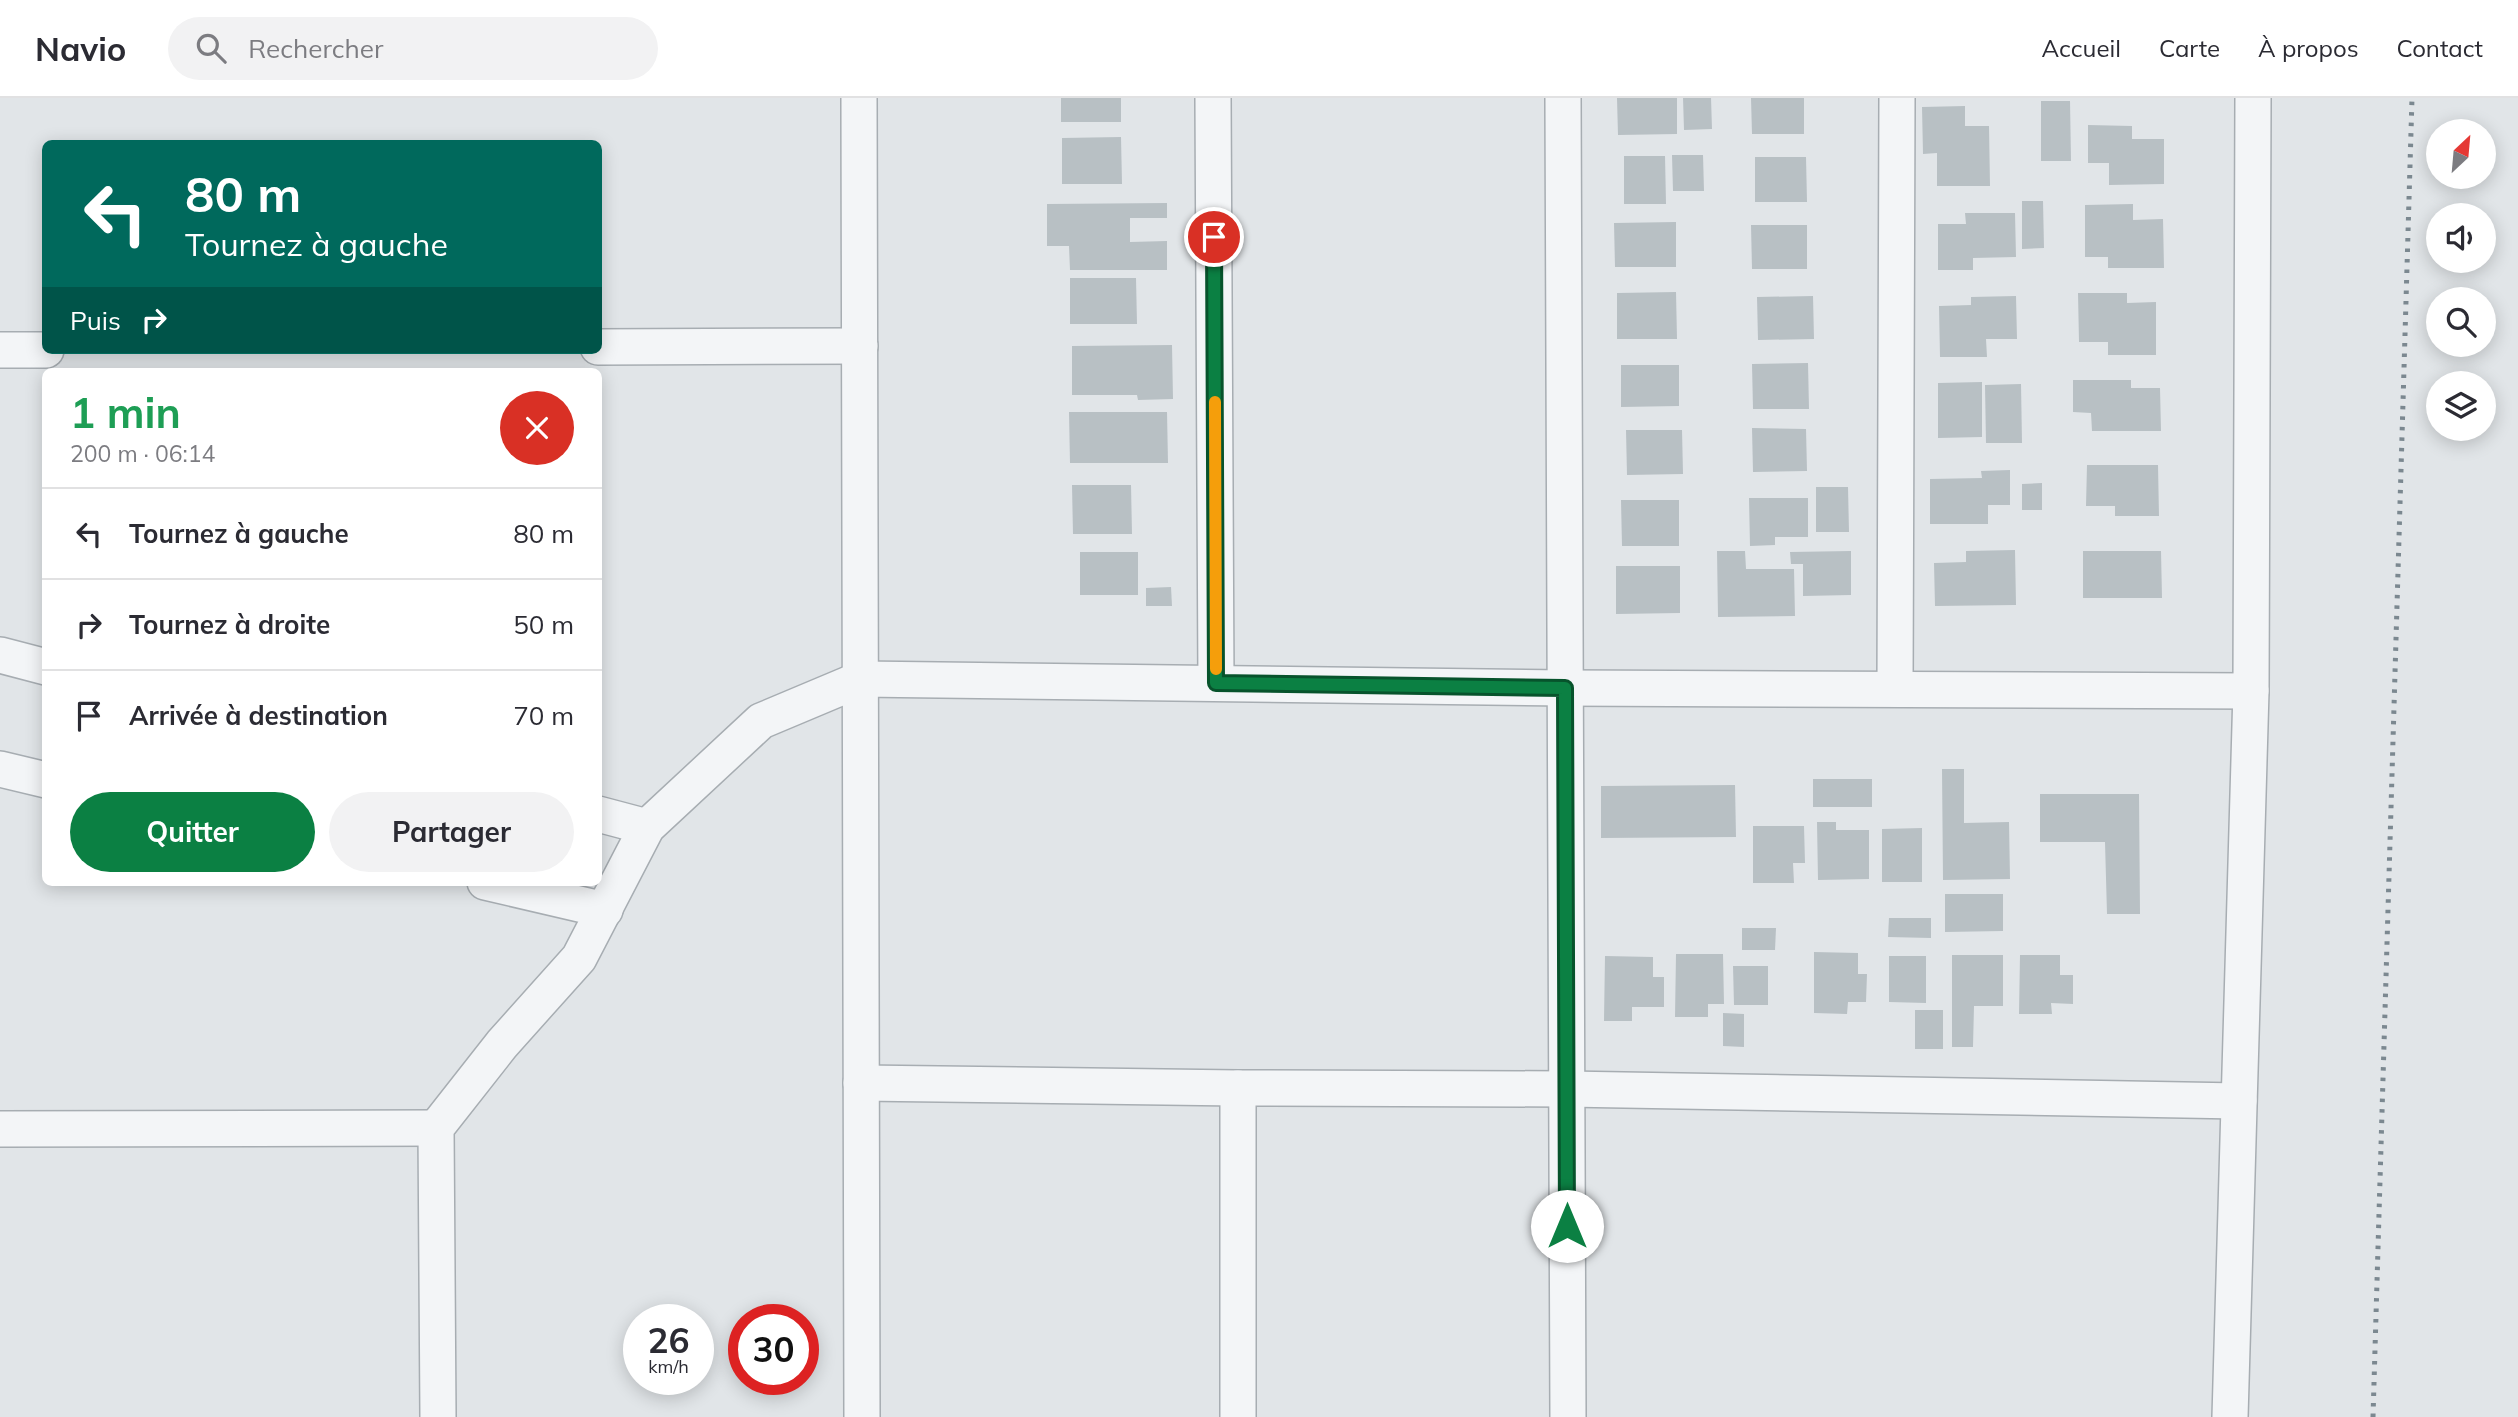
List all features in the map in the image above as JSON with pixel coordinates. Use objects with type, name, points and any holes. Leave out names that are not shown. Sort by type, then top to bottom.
[{"type":"street","points":[[859,98],[862,1417]]},
{"type":"street","points":[[1213,98],[1216,683]]},
{"type":"street","points":[[1563,98],[1568,1417]]},
{"type":"street","points":[[1895,689],[1897,98]]},
{"type":"street","points":[[2223,1416],[2239,1101],[2251,691],[2253,98]]},
{"type":"street","points":[[602,347],[860,346]]},
{"type":"street","points":[[0,350],[42,350]]},
{"type":"street","points":[[0,655],[42,666]]},
{"type":"street","points":[[438,1417],[436,1128],[502,1044],[579,958],[647,827],[761,721],[861,679],[1565,688],[2251,691]]},
{"type":"street","points":[[0,769],[42,779]]},
{"type":"street","points":[[602,815],[647,827]]},
{"type":"street","points":[[502,886],[604,910]]},
{"type":"street","points":[[861,1083],[1567,1089],[2239,1101]]},
{"type":"street","points":[[1238,1088],[1238,1417]]},
{"type":"street","points":[[0,1129],[436,1128]]},
{"type":"building","points":[[1061,98],[1121,98],[1121,122],[1061,122]]},
{"type":"building","points":[[1617,98],[1677,98],[1677,134],[1618,135]]},
{"type":"building","points":[[1683,98],[1711,98],[1712,129],[1684,130]]},
{"type":"building","points":[[1751,98],[1804,98],[1804,134],[1752,134]]},
{"type":"building","points":[[2041,101],[2070,101],[2071,161],[2041,161]]},
{"type":"building","points":[[1965,106],[1965,126],[1989,126],[1990,186],[1937,186],[1937,153],[1923,154],[1922,107]]},
{"type":"building","points":[[2088,125],[2132,126],[2132,139],[2164,139],[2164,184],[2109,185],[2109,163],[2088,163]]},
{"type":"building","points":[[1121,137],[1122,184],[1062,184],[1062,138]]},
{"type":"building","points":[[1672,155],[1703,155],[1704,191],[1673,191]]},
{"type":"building","points":[[1624,156],[1665,156],[1666,204],[1624,204]]},
{"type":"building","points":[[1755,157],[1806,157],[1807,202],[1755,202]]},
{"type":"building","points":[[2022,201],[2043,201],[2044,248],[2022,249]]},
{"type":"building","points":[[1167,203],[1167,218],[1130,218],[1130,242],[1167,241],[1167,270],[1070,270],[1069,246],[1047,246],[1047,204]]},
{"type":"building","points":[[2133,204],[2133,220],[2163,219],[2164,268],[2108,268],[2108,257],[2085,257],[2085,205]]},
{"type":"building","points":[[1965,213],[2015,213],[2016,257],[1973,258],[1973,270],[1938,270],[1938,224],[1966,224]]},
{"type":"building","points":[[1676,222],[1676,267],[1615,267],[1614,223]]},
{"type":"building","points":[[1751,225],[1807,225],[1807,269],[1752,269]]},
{"type":"building","points":[[1070,278],[1136,278],[1137,324],[1070,324]]},
{"type":"building","points":[[1676,292],[1677,339],[1617,339],[1617,293]]},
{"type":"building","points":[[2078,293],[2127,293],[2127,303],[2156,302],[2156,355],[2108,355],[2108,342],[2079,342]]},
{"type":"building","points":[[1813,296],[1814,339],[1758,340],[1757,297]]},
{"type":"building","points":[[2016,296],[2017,339],[1986,339],[1987,357],[1940,357],[1939,306],[1971,305],[1971,297]]},
{"type":"building","points":[[1172,345],[1173,399],[1138,400],[1137,395],[1072,395],[1072,346]]},
{"type":"building","points":[[1808,363],[1809,409],[1753,409],[1752,364]]},
{"type":"building","points":[[1621,365],[1679,365],[1679,406],[1621,407]]},
{"type":"building","points":[[2073,380],[2131,380],[2131,388],[2160,388],[2161,431],[2092,431],[2091,413],[2073,412]]},
{"type":"building","points":[[1982,382],[1982,437],[1938,438],[1938,383]]},
{"type":"building","points":[[2021,384],[2022,443],[1986,443],[1985,385]]},
{"type":"building","points":[[1069,412],[1167,412],[1168,463],[1070,463]]},
{"type":"building","points":[[1752,428],[1806,429],[1807,471],[1753,472]]},
{"type":"building","points":[[1626,430],[1682,430],[1683,474],[1627,475]]},
{"type":"building","points":[[2087,465],[2158,465],[2159,516],[2115,516],[2115,506],[2086,506]]},
{"type":"building","points":[[2010,470],[2010,505],[1988,505],[1988,524],[1930,524],[1930,479],[1982,478],[1981,471]]},
{"type":"building","points":[[2042,483],[2042,510],[2022,510],[2022,484]]},
{"type":"building","points":[[1072,485],[1131,485],[1132,534],[1073,534]]},
{"type":"building","points":[[1816,487],[1848,487],[1849,532],[1816,532]]},
{"type":"building","points":[[1749,498],[1808,498],[1808,537],[1775,537],[1775,545],[1750,546]]},
{"type":"building","points":[[1621,500],[1679,500],[1679,546],[1622,546]]},
{"type":"building","points":[[2015,550],[2016,605],[1935,606],[1934,563],[1966,562],[1966,551]]},
{"type":"building","points":[[1717,551],[1745,551],[1746,569],[1794,569],[1795,616],[1718,617]]},
{"type":"building","points":[[1851,551],[1851,595],[1803,596],[1803,564],[1791,564],[1790,552]]},
{"type":"building","points":[[2083,551],[2161,551],[2162,598],[2083,598]]},
{"type":"building","points":[[1080,552],[1138,552],[1138,595],[1080,595]]},
{"type":"building","points":[[1616,566],[1680,566],[1680,613],[1616,614]]},
{"type":"building","points":[[1171,587],[1172,606],[1146,606],[1146,588]]},
{"type":"building","points":[[1942,769],[1964,769],[1964,823],[2009,822],[2010,879],[1943,880]]},
{"type":"building","points":[[1813,779],[1872,779],[1872,807],[1813,807]]},
{"type":"building","points":[[1735,785],[1736,837],[1601,838],[1601,786]]},
{"type":"building","points":[[2040,794],[2139,794],[2140,914],[2107,914],[2105,842],[2040,842]]},
{"type":"building","points":[[1817,822],[1836,822],[1836,830],[1869,830],[1869,879],[1818,880]]},
{"type":"building","points":[[1753,826],[1804,826],[1805,863],[1793,863],[1794,883],[1753,883]]},
{"type":"building","points":[[1922,828],[1922,882],[1882,882],[1882,829]]},
{"type":"building","points":[[1945,894],[2003,894],[2003,931],[1945,932]]},
{"type":"building","points":[[1889,918],[1931,918],[1931,938],[1888,937]]},
{"type":"building","points":[[1742,928],[1776,928],[1775,950],[1742,950]]},
{"type":"building","points":[[1814,952],[1858,953],[1858,974],[1867,974],[1866,1002],[1848,1002],[1847,1014],[1814,1013]]},
{"type":"building","points":[[1676,954],[1723,954],[1724,1004],[1708,1004],[1708,1017],[1675,1017]]},
{"type":"building","points":[[1952,955],[2003,955],[2003,1006],[1974,1006],[1973,1047],[1952,1047]]},
{"type":"building","points":[[2020,955],[2060,955],[2060,975],[2073,975],[2073,1004],[2051,1003],[2052,1014],[2019,1014]]},
{"type":"building","points":[[1605,956],[1653,957],[1653,977],[1664,977],[1664,1007],[1632,1007],[1632,1021],[1604,1021]]},
{"type":"building","points":[[1889,956],[1926,956],[1926,1003],[1889,1002]]},
{"type":"building","points":[[1733,966],[1768,966],[1768,1005],[1734,1005]]},
{"type":"building","points":[[1915,1010],[1943,1010],[1943,1049],[1915,1049]]},
{"type":"building","points":[[1723,1013],[1744,1014],[1744,1047],[1723,1046]]},
{"type":"railway","points":[[2373,1417],[2412,98]]},
{"type":"slow traffic","points":[[1215,402],[1216,669]]},
{"type":"route","points":[[1214,237],[1216,683],[1565,688],[1567,1226]]}]
